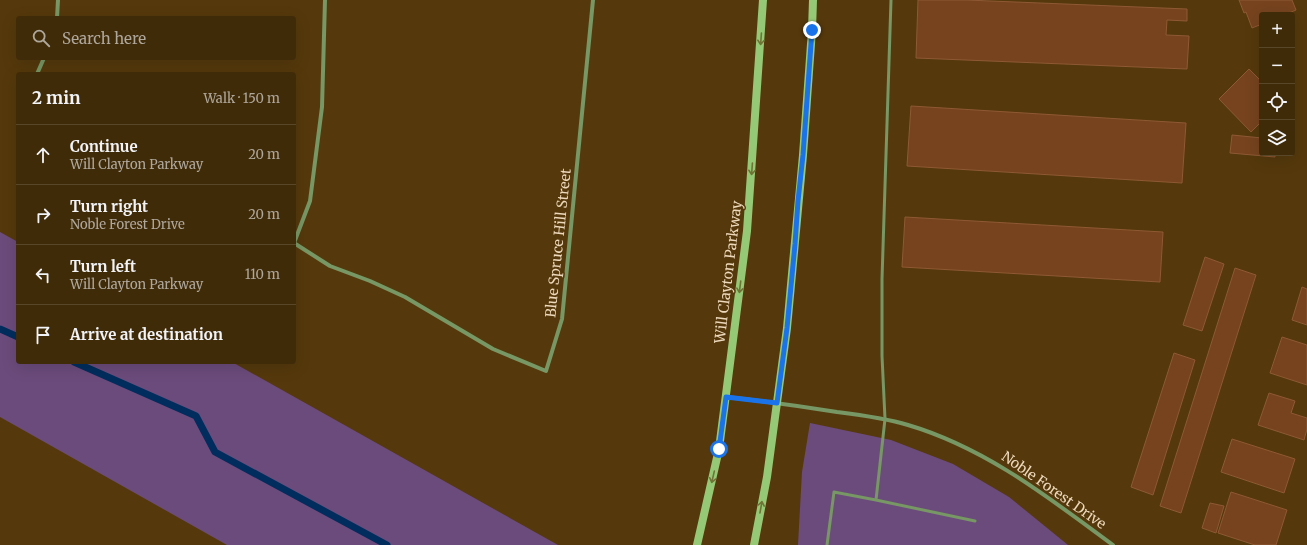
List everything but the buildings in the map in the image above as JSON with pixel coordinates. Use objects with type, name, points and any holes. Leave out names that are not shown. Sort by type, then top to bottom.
[{"type":"main road","name":"Will Clayton Parkway","points":[[697,545],[719,449],[748,231],[763,0]]},
{"type":"main road","points":[[754,545],[766,477],[787,328],[803,155],[812,30],[812,0]]},
{"type":"street","points":[[57,16],[58,0]]},
{"type":"street","points":[[296,238],[310,201],[322,106],[325,0]]},
{"type":"street","name":"Blue Spruce Hill Street","points":[[296,244],[330,266],[370,281],[405,297],[493,349],[546,371],[562,319],[592,0]]},
{"type":"street","points":[[38,72],[43,60]]},
{"type":"street","name":"Noble Forest Drive","points":[[726,397],[884,419],[909,425],[953,441],[990,460],[1040,491],[1113,545]]},
{"type":"lane","points":[[876,500],[884,419],[882,279],[891,0]]},
{"type":"lane","points":[[827,545],[834,492],[975,521]]},
{"type":"shaded area","points":[[0,232],[16,241],[16,364],[236,364],[558,545],[227,545],[0,417]]},
{"type":"shaded area","points":[[810,423],[891,440],[953,464],[1009,497],[1068,545],[798,545],[802,472]]},
{"type":"waterway","points":[[0,329],[16,336]]},
{"type":"waterway","points":[[79,364],[196,416],[215,452],[387,545]]},
{"type":"route","points":[[719,449],[726,397],[777,403],[787,328],[795,244],[812,30]]}]
